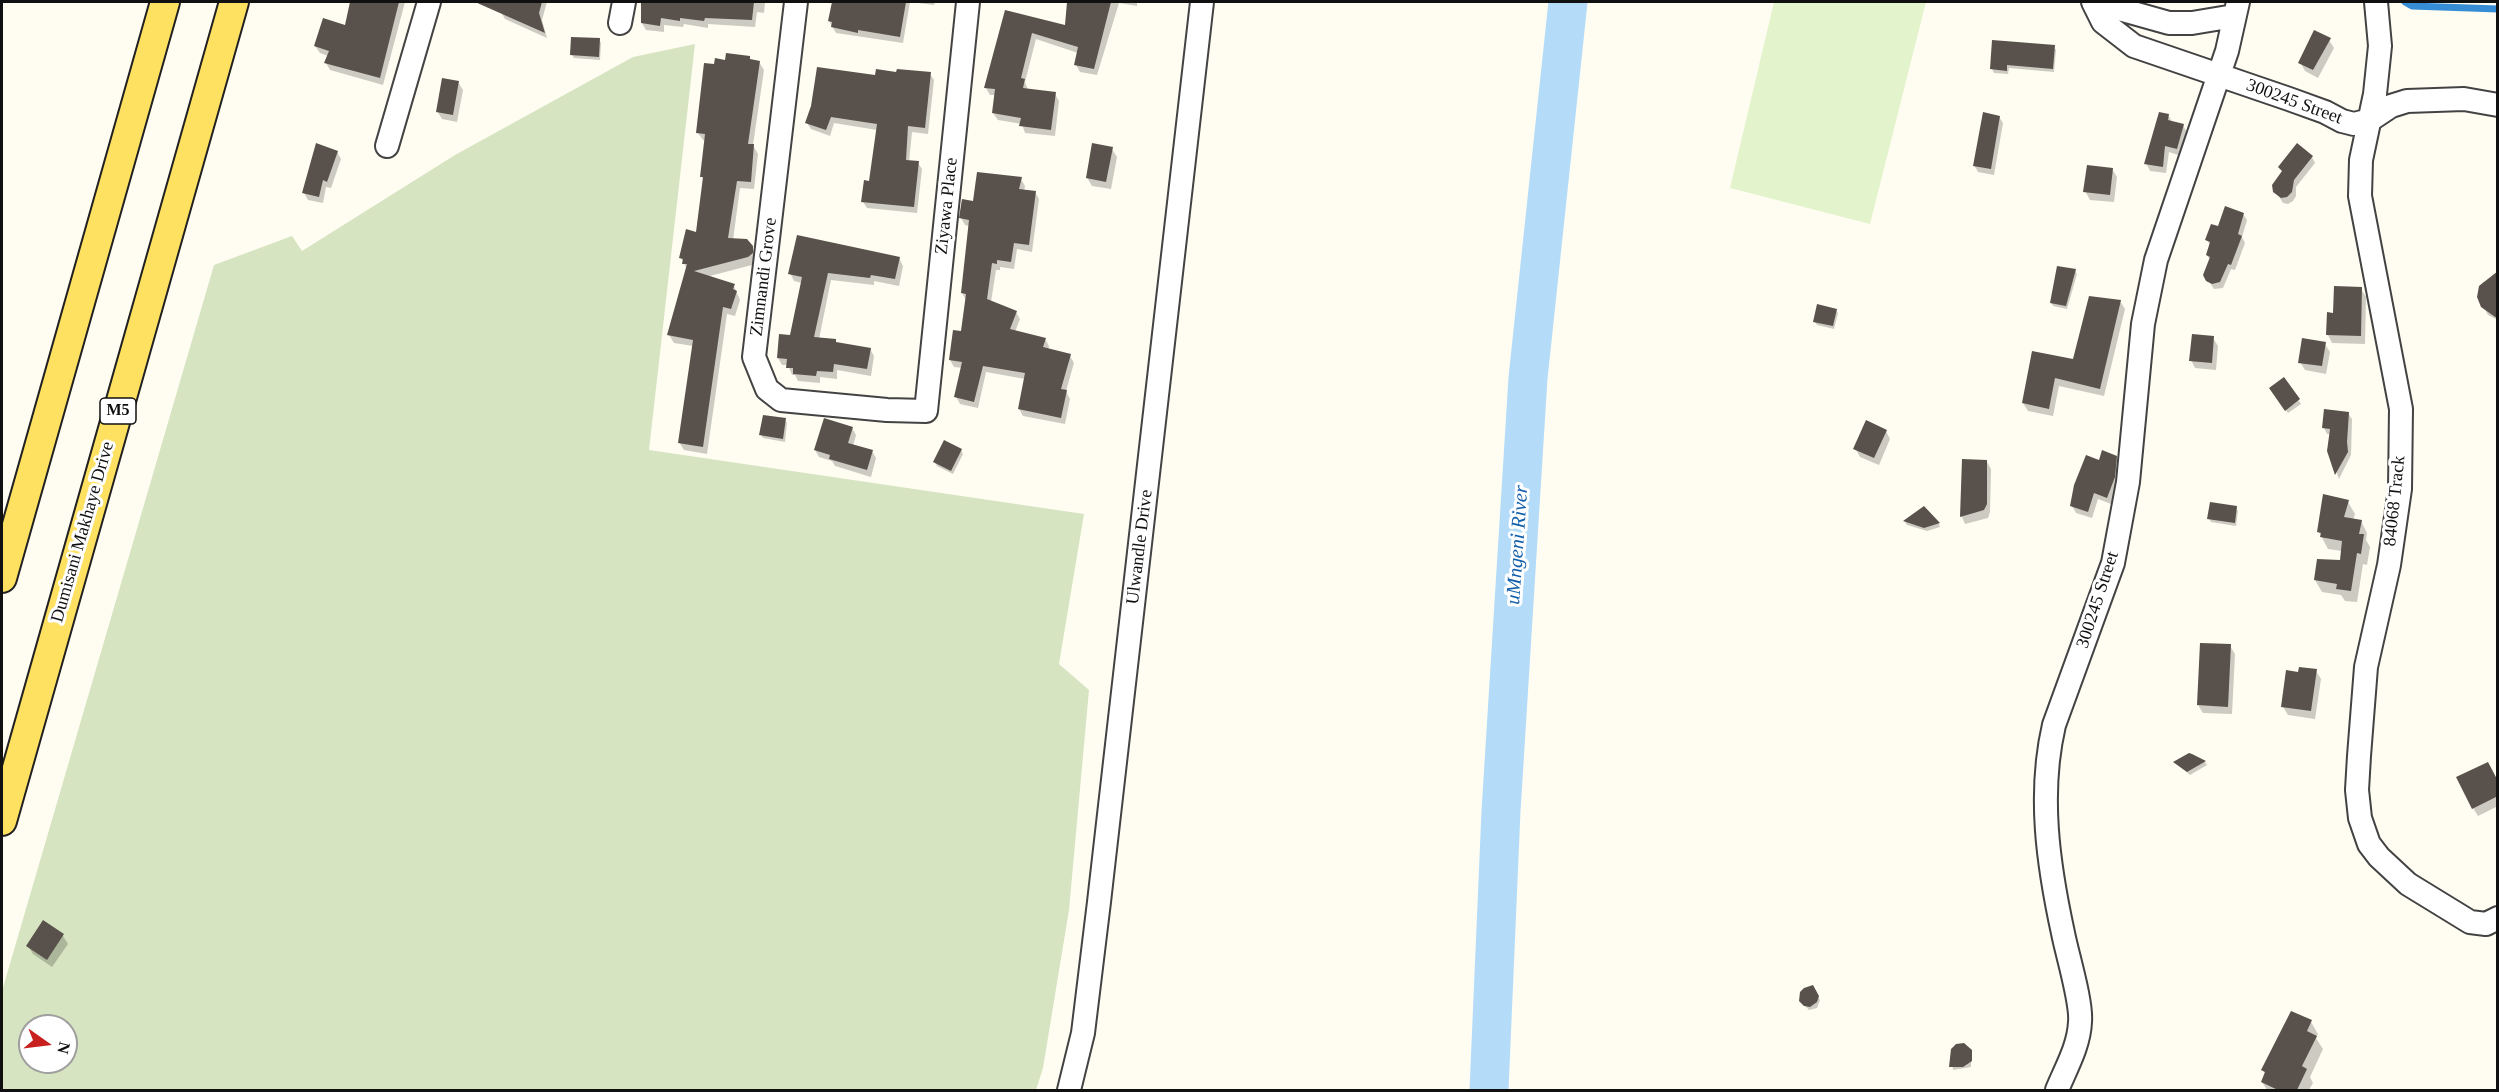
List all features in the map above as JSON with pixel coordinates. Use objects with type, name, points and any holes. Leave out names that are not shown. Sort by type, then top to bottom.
[{"type":"main road","points":[[2,578],[165,2]]},
{"type":"main road","name":"Dumisani Makhaye Drive","points":[[2,821],[234,2]]},
{"type":"street","points":[[387,146],[429,2]]},
{"type":"street","name":"Zimnandi Grove","points":[[796,2],[754,357],[767,389],[781,399],[887,410],[926,411]]},
{"type":"street","name":"Ziyawa Place","points":[[926,411],[968,2]]},
{"type":"street","name":"Ulwandle Drive","points":[[1069,1090],[1083,1033],[1202,2]]},
{"type":"street","points":[[2094,2],[2169,23],[2192,23],[2236,9]]},
{"type":"street","points":[[2094,2],[2103,22],[2134,46],[2218,75]]},
{"type":"street","name":"84068 Track","points":[[2376,2],[2380,46],[2370,120],[2361,160],[2360,196],[2401,409],[2400,489],[2388,565],[2366,667],[2359,756],[2360,818],[2368,844],[2386,865],[2408,884],[2470,922],[2486,924],[2498,918]]},
{"type":"street","name":"300245 Street","points":[[2057,1090],[2076,1044],[2081,1019],[2053,889],[2045,801],[2048,753],[2054,725],[2113,563],[2128,482],[2143,324],[2156,260],[2227,51],[2236,9]]},
{"type":"street","name":"300245 Street","points":[[2218,75],[2325,112],[2342,121],[2354,124],[2370,120]]},
{"type":"street","points":[[2370,120],[2391,106],[2407,101],[2464,99],[2498,105]]},
{"type":"green space","points":[[1774,2],[1926,2],[1870,224],[1730,188]]},
{"type":"green space","points":[[695,44],[649,450],[1084,514],[1059,664],[1089,690],[1069,910],[1043,1068],[1036,1090],[2,1090],[2,991],[214,265],[292,236],[302,251],[455,155],[633,57]]},
{"type":"building","points":[[350,2],[399,2],[380,78],[324,63],[329,51],[314,46],[323,18],[345,25]]},
{"type":"building","points":[[475,2],[542,2],[539,13],[545,33]]},
{"type":"building","points":[[641,2],[754,2],[752,20],[705,18],[704,21],[680,18],[680,21],[661,18],[660,26],[641,23]]},
{"type":"building","points":[[832,2],[906,2],[900,37],[858,30],[858,33],[831,27],[832,22],[828,21]]},
{"type":"building","points":[[1067,2],[1111,2],[1094,69],[1074,65],[1078,47],[1032,33],[1021,78],[1025,79],[1023,88],[1056,92],[1051,130],[1019,126],[1021,118],[992,113],[995,89],[984,88],[1005,10],[1065,25]]},
{"type":"building","points":[[2314,30],[2331,38],[2313,70],[2298,63]]},
{"type":"building","points":[[571,37],[600,38],[599,57],[570,55]]},
{"type":"building","points":[[1992,40],[2055,45],[2053,69],[2007,65],[2007,71],[1990,69]]},
{"type":"building","points":[[726,53],[750,56],[750,59],[760,61],[748,144],[754,144],[751,182],[737,181],[728,238],[747,239],[753,246],[753,253],[748,257],[694,271],[735,284],[733,289],[737,291],[731,309],[723,307],[703,447],[678,443],[693,340],[667,335],[687,264],[682,264],[683,259],[679,258],[686,229],[696,232],[703,177],[700,177],[705,134],[696,133],[704,63],[714,64],[715,58],[725,60]]},
{"type":"building","points":[[817,67],[875,75],[876,69],[896,72],[897,69],[931,72],[925,128],[908,126],[906,160],[919,161],[914,207],[861,202],[864,180],[869,181],[877,124],[831,117],[826,130],[805,123],[811,106]]},
{"type":"building","points":[[442,78],[459,81],[453,115],[436,112]]},
{"type":"building","points":[[1983,112],[2000,116],[1991,169],[1973,166]]},
{"type":"building","points":[[2159,112],[2169,114],[2168,120],[2184,124],[2177,149],[2165,146],[2163,167],[2144,164]]},
{"type":"building","points":[[316,143],[338,151],[327,182],[323,180],[319,197],[302,193]]},
{"type":"building","points":[[1092,143],[1113,147],[1106,182],[1086,178]]},
{"type":"building","points":[[2297,143],[2313,156],[2294,180],[2292,192],[2287,197],[2281,198],[2273,192],[2272,185],[2282,171],[2278,167]]},
{"type":"building","points":[[2087,165],[2113,168],[2110,195],[2083,192]]},
{"type":"building","points":[[977,172],[1022,177],[1019,189],[1036,191],[1029,245],[1014,243],[1011,262],[997,260],[997,264],[992,263],[987,299],[1017,311],[1010,329],[1046,338],[1043,347],[1071,354],[1061,389],[1067,390],[1061,418],[1018,409],[1025,373],[983,366],[974,402],[954,397],[962,362],[949,360],[953,330],[961,331],[966,294],[961,293],[969,220],[959,218],[962,199],[973,201]]},
{"type":"building","points":[[2225,206],[2244,213],[2238,234],[2242,236],[2231,265],[2228,264],[2220,282],[2212,284],[2206,281],[2203,275],[2210,257],[2206,255],[2210,242],[2205,240],[2211,224],[2218,226]]},
{"type":"building","points":[[797,235],[900,257],[895,279],[871,275],[870,278],[828,273],[814,337],[836,339],[836,342],[871,348],[867,369],[834,364],[833,372],[817,371],[816,376],[793,374],[793,368],[786,368],[787,359],[777,358],[779,334],[790,335],[802,277],[788,274]]},
{"type":"building","points":[[2057,266],[2076,269],[2066,306],[2050,303]]},
{"type":"building","points":[[2498,271],[2498,319],[2481,307],[2477,297],[2479,286]]},
{"type":"building","points":[[2334,286],[2362,287],[2361,336],[2326,335],[2327,312],[2333,313]]},
{"type":"building","points":[[2089,296],[2121,300],[2100,389],[2055,378],[2049,409],[2022,403],[2032,351],[2073,359]]},
{"type":"building","points":[[1817,304],[1837,309],[1833,326],[1813,322]]},
{"type":"building","points":[[2192,334],[2214,336],[2212,363],[2189,361]]},
{"type":"building","points":[[2302,338],[2326,342],[2322,366],[2298,363]]},
{"type":"building","points":[[2284,377],[2300,399],[2285,411],[2269,388]]},
{"type":"building","points":[[2324,409],[2349,412],[2348,452],[2335,475],[2327,451],[2330,429],[2322,428]]},
{"type":"building","points":[[763,415],[786,418],[783,439],[759,435]]},
{"type":"building","points":[[824,418],[853,427],[848,443],[873,450],[867,470],[829,459],[830,455],[814,450]]},
{"type":"building","points":[[1866,420],[1887,430],[1874,458],[1853,449]]},
{"type":"building","points":[[944,440],[962,449],[951,471],[933,462]]},
{"type":"building","points":[[2102,450],[2117,456],[2115,477],[2107,498],[2094,493],[2088,512],[2070,506],[2074,485],[2086,455],[2099,460]]},
{"type":"building","points":[[1962,459],[1987,460],[1987,504],[1984,510],[1960,517]]},
{"type":"building","points":[[2323,494],[2349,500],[2344,517],[2362,520],[2359,534],[2364,534],[2361,554],[2357,553],[2351,591],[2336,589],[2337,584],[2314,580],[2317,559],[2340,560],[2342,541],[2320,537],[2321,533],[2317,532]]},
{"type":"building","points":[[2210,502],[2237,506],[2235,523],[2207,519]]},
{"type":"building","points":[[1924,506],[1940,523],[1924,528],[1903,521]]},
{"type":"building","points":[[2200,643],[2231,644],[2228,707],[2197,705]]},
{"type":"building","points":[[2299,667],[2317,669],[2311,711],[2281,707],[2286,670],[2298,672]]},
{"type":"building","points":[[2189,753],[2206,761],[2187,772],[2173,762]]},
{"type":"building","points":[[2488,762],[2498,781],[2498,796],[2472,809],[2456,777]]},
{"type":"building","points":[[43,920],[64,934],[47,960],[26,946]]},
{"type":"building","points":[[1813,985],[1819,996],[1817,1002],[1810,1007],[1804,1006],[1799,1001],[1800,992]]},
{"type":"building","points":[[2291,1011],[2312,1020],[2307,1031],[2317,1036],[2302,1066],[2307,1069],[2297,1090],[2278,1090],[2261,1082],[2265,1072],[2261,1070]]},
{"type":"building","points":[[1964,1043],[1972,1050],[1972,1061],[1963,1067],[1949,1067],[1951,1049],[1956,1044]]},
{"type":"waterway","name":"uMngeni River","points":[[1489,1090],[1501,811],[1528,378],[1568,2]]},
{"type":"waterway","points":[[2405,2],[2412,6],[2498,9]]}]
